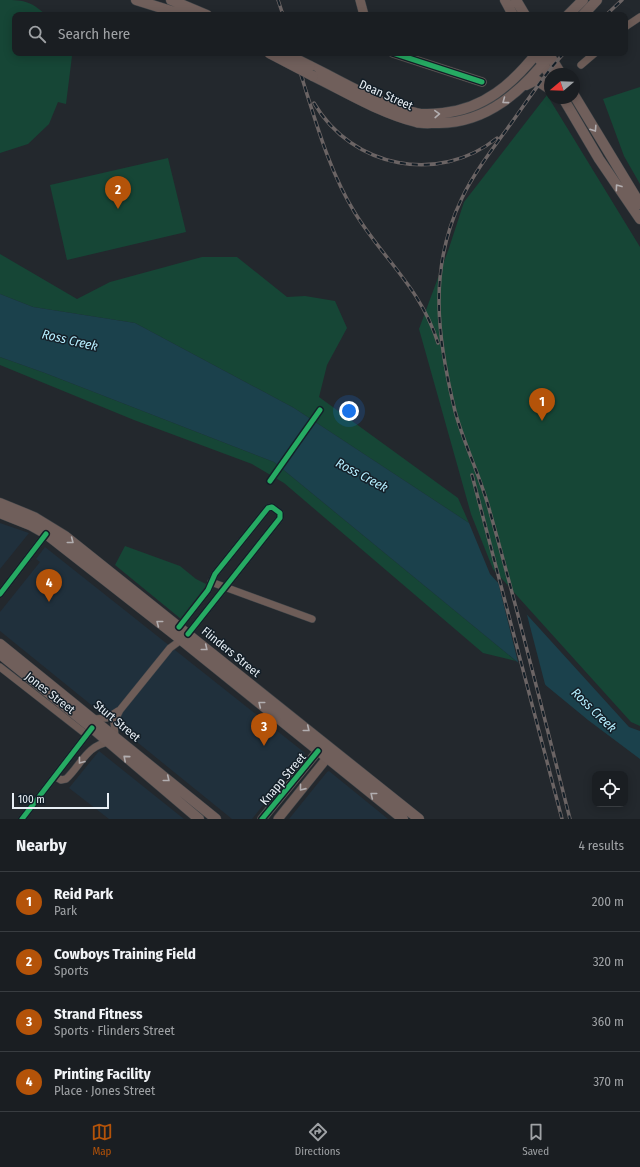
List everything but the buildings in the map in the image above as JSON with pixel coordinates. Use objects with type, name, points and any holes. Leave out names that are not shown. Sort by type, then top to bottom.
[{"type":"main road","points":[[136,0],[174,12]]},
{"type":"main road","points":[[171,0],[200,12]]},
{"type":"main road","points":[[505,0],[511,12]]},
{"type":"main road","points":[[516,0],[523,12]]},
{"type":"main road","points":[[524,0],[531,12]]},
{"type":"main road","points":[[571,12],[583,0]]},
{"type":"main road","points":[[587,12],[597,0]]},
{"type":"main road","name":"Dean Street","points":[[276,56],[389,105],[416,114],[460,112],[493,96],[512,81],[533,56]]},
{"type":"main road","name":"Dean Street","points":[[288,56],[311,71],[387,111],[417,122],[450,123],[468,120],[498,106],[521,88],[549,56]]},
{"type":"main road","points":[[538,56],[546,68]]},
{"type":"main road","points":[[551,56],[558,68]]},
{"type":"main road","points":[[521,88],[534,80],[544,84]]},
{"type":"main road","points":[[561,104],[640,219]]},
{"type":"main road","points":[[566,104],[584,135]]},
{"type":"main road","points":[[579,104],[640,204]]},
{"type":"main road","name":"Flinders Street","points":[[0,503],[52,527],[181,634],[322,747],[403,819]]},
{"type":"main road","points":[[13,508],[44,526],[46,534]]},
{"type":"main road","name":"Flinders Street","points":[[0,513],[30,525],[46,534],[181,634]]},
{"type":"main road","name":"Sturt Street","points":[[0,644],[89,731]]},
{"type":"main road","name":"Sturt Street","points":[[0,654],[89,731],[112,739],[199,819]]},
{"type":"main road","name":"Flinders Street","points":[[330,754],[419,819]]},
{"type":"main road","name":"Sturt Street","points":[[142,765],[216,819]]},
{"type":"street","points":[[360,0],[363,12]]},
{"type":"street","points":[[628,25],[639,18]]},
{"type":"street","points":[[402,56],[482,82]]},
{"type":"street","points":[[581,65],[592,56]]},
{"type":"street","points":[[56,778],[61,780],[66,779],[91,749],[112,739],[114,722],[120,710],[181,634],[225,588],[280,518],[280,514],[272,507],[268,508],[215,574],[208,590],[181,634]]},
{"type":"street","points":[[0,594],[46,534]]},
{"type":"street","points":[[211,582],[312,619]]},
{"type":"street","name":"Jones Street","points":[[0,667],[89,731],[89,744],[91,749]]},
{"type":"street","points":[[22,819],[56,778],[58,772],[89,731],[120,710]]},
{"type":"street","name":"Knapp Street","points":[[262,819],[322,747]]},
{"type":"street","name":"Knapp Street","points":[[278,819],[330,754]]},
{"type":"shaded area","points":[[0,523],[29,533],[0,569]]},
{"type":"shaded area","points":[[45,547],[305,753],[252,819],[232,819],[0,631],[0,612],[40,562],[36,559]]},
{"type":"shaded area","points":[[99,751],[184,819],[109,819],[69,788]]},
{"type":"shaded area","points":[[329,771],[388,819],[289,819]]},
{"type":"green space","points":[[0,0],[15,0],[26,2],[35,6],[42,12],[12,12],[12,56],[72,56],[66,104],[58,102],[49,124],[28,144],[0,153]]},
{"type":"green space","points":[[640,87],[640,184],[624,156],[603,99]]},
{"type":"green space","points":[[544,99],[544,104],[553,104],[640,247],[640,726],[631,722],[493,569],[471,514],[419,329],[449,248],[464,202]]},
{"type":"green space","points":[[168,158],[186,232],[67,260],[50,185]]},
{"type":"green space","points":[[0,254],[77,299],[110,282],[202,257],[237,257],[287,297],[305,296],[335,301],[347,328],[327,365],[319,397],[458,498],[469,523],[294,408],[135,323],[33,307],[0,294]]},
{"type":"green space","points":[[0,357],[274,462],[516,661],[483,653],[284,483],[252,464],[134,420],[0,365]]},
{"type":"green space","points":[[125,546],[180,566],[196,579],[208,585],[181,619],[115,565]]},
{"type":"water","name":"Ross Creek","points":[[0,294],[33,307],[135,323],[294,408],[469,523],[490,574],[629,727],[640,731],[640,759],[588,720],[274,462],[0,357]]},
{"type":"pier","points":[[497,578],[526,611],[546,688],[519,666]]},
{"type":"railway","points":[[278,0],[282,12]]},
{"type":"railway","points":[[609,12],[622,0]]},
{"type":"railway","points":[[296,56],[303,80]]},
{"type":"railway","points":[[561,56],[542,80],[489,154],[462,198],[451,224],[444,250],[440,277],[439,303],[440,330],[455,411],[482,486],[501,550],[570,819]]},
{"type":"railway","points":[[301,75],[330,163],[346,197],[366,230],[401,275],[422,306],[438,343]]},
{"type":"railway","points":[[314,103],[330,125],[350,142],[373,155],[398,162],[424,165],[449,162],[474,153],[497,138]]},
{"type":"railway","points":[[472,475],[562,819]]},
{"type":"cycle path","points":[[402,56],[482,82]]},
{"type":"cycle path","points":[[270,481],[320,410]]},
{"type":"cycle path","points":[[179,627],[208,590],[215,574],[268,508],[272,507],[280,513],[280,518],[188,634]]},
{"type":"cycle path","points":[[0,594],[46,534]]},
{"type":"cycle path","points":[[22,819],[92,728]]},
{"type":"cycle path","points":[[262,819],[318,751]]},
{"type":"place","name":"Cowboys Training Field","points":[[118,209]]},
{"type":"place","name":"Reid Park","points":[[542,421]]},
{"type":"place","name":"Printing Facility","points":[[49,602]]},
{"type":"place","name":"Strand Fitness","points":[[264,746]]}]
